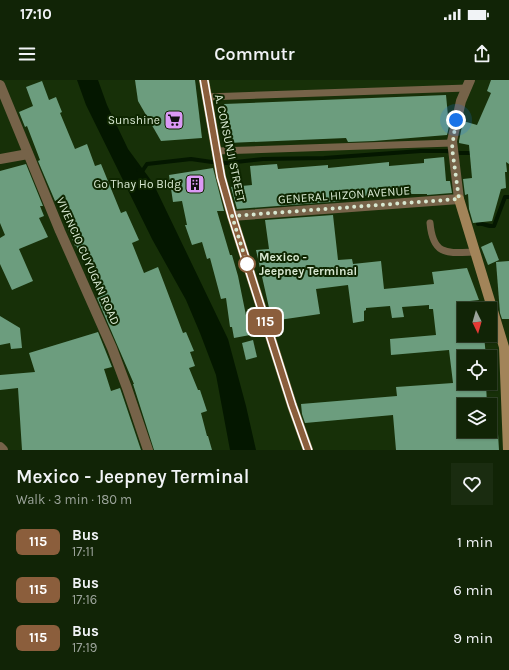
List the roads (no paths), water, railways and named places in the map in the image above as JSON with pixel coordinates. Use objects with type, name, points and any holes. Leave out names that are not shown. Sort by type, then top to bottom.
[{"type":"main road","name":"A. CONSUNJI STREET","points":[[204,80],[219,165],[232,216],[292,405],[308,450]]},
{"type":"main road","points":[[459,199],[474,252],[506,346],[508,450]]},
{"type":"street","points":[[459,199],[452,150],[461,102],[469,84]]},
{"type":"street","name":"VIVENCIO CUYUGAN ROAD","points":[[0,85],[28,154],[112,348],[148,450]]},
{"type":"street","points":[[0,159],[28,154]]},
{"type":"street","name":"GENERAL HIZON AVENUE","points":[[232,216],[459,199]]},
{"type":"lane","points":[[206,97],[469,84]]},
{"type":"lane","points":[[217,152],[452,150]]},
{"type":"lane","points":[[430,223],[431,237],[438,248],[448,252],[474,252]]},
{"type":"waterway","points":[[138,170],[143,170],[147,164],[191,159],[227,163],[263,159],[324,158],[421,151],[475,153]]},
{"type":"waterway","points":[[478,224],[494,226],[505,197],[509,197]]},
{"type":"place","name":"Sunshine","points":[[174,120]]},
{"type":"place","name":"Go Thay Ho Bldg","points":[[195,184]]},
{"type":"place","name":"Mexico - Jeepney Terminal","points":[[247,264]]}]
